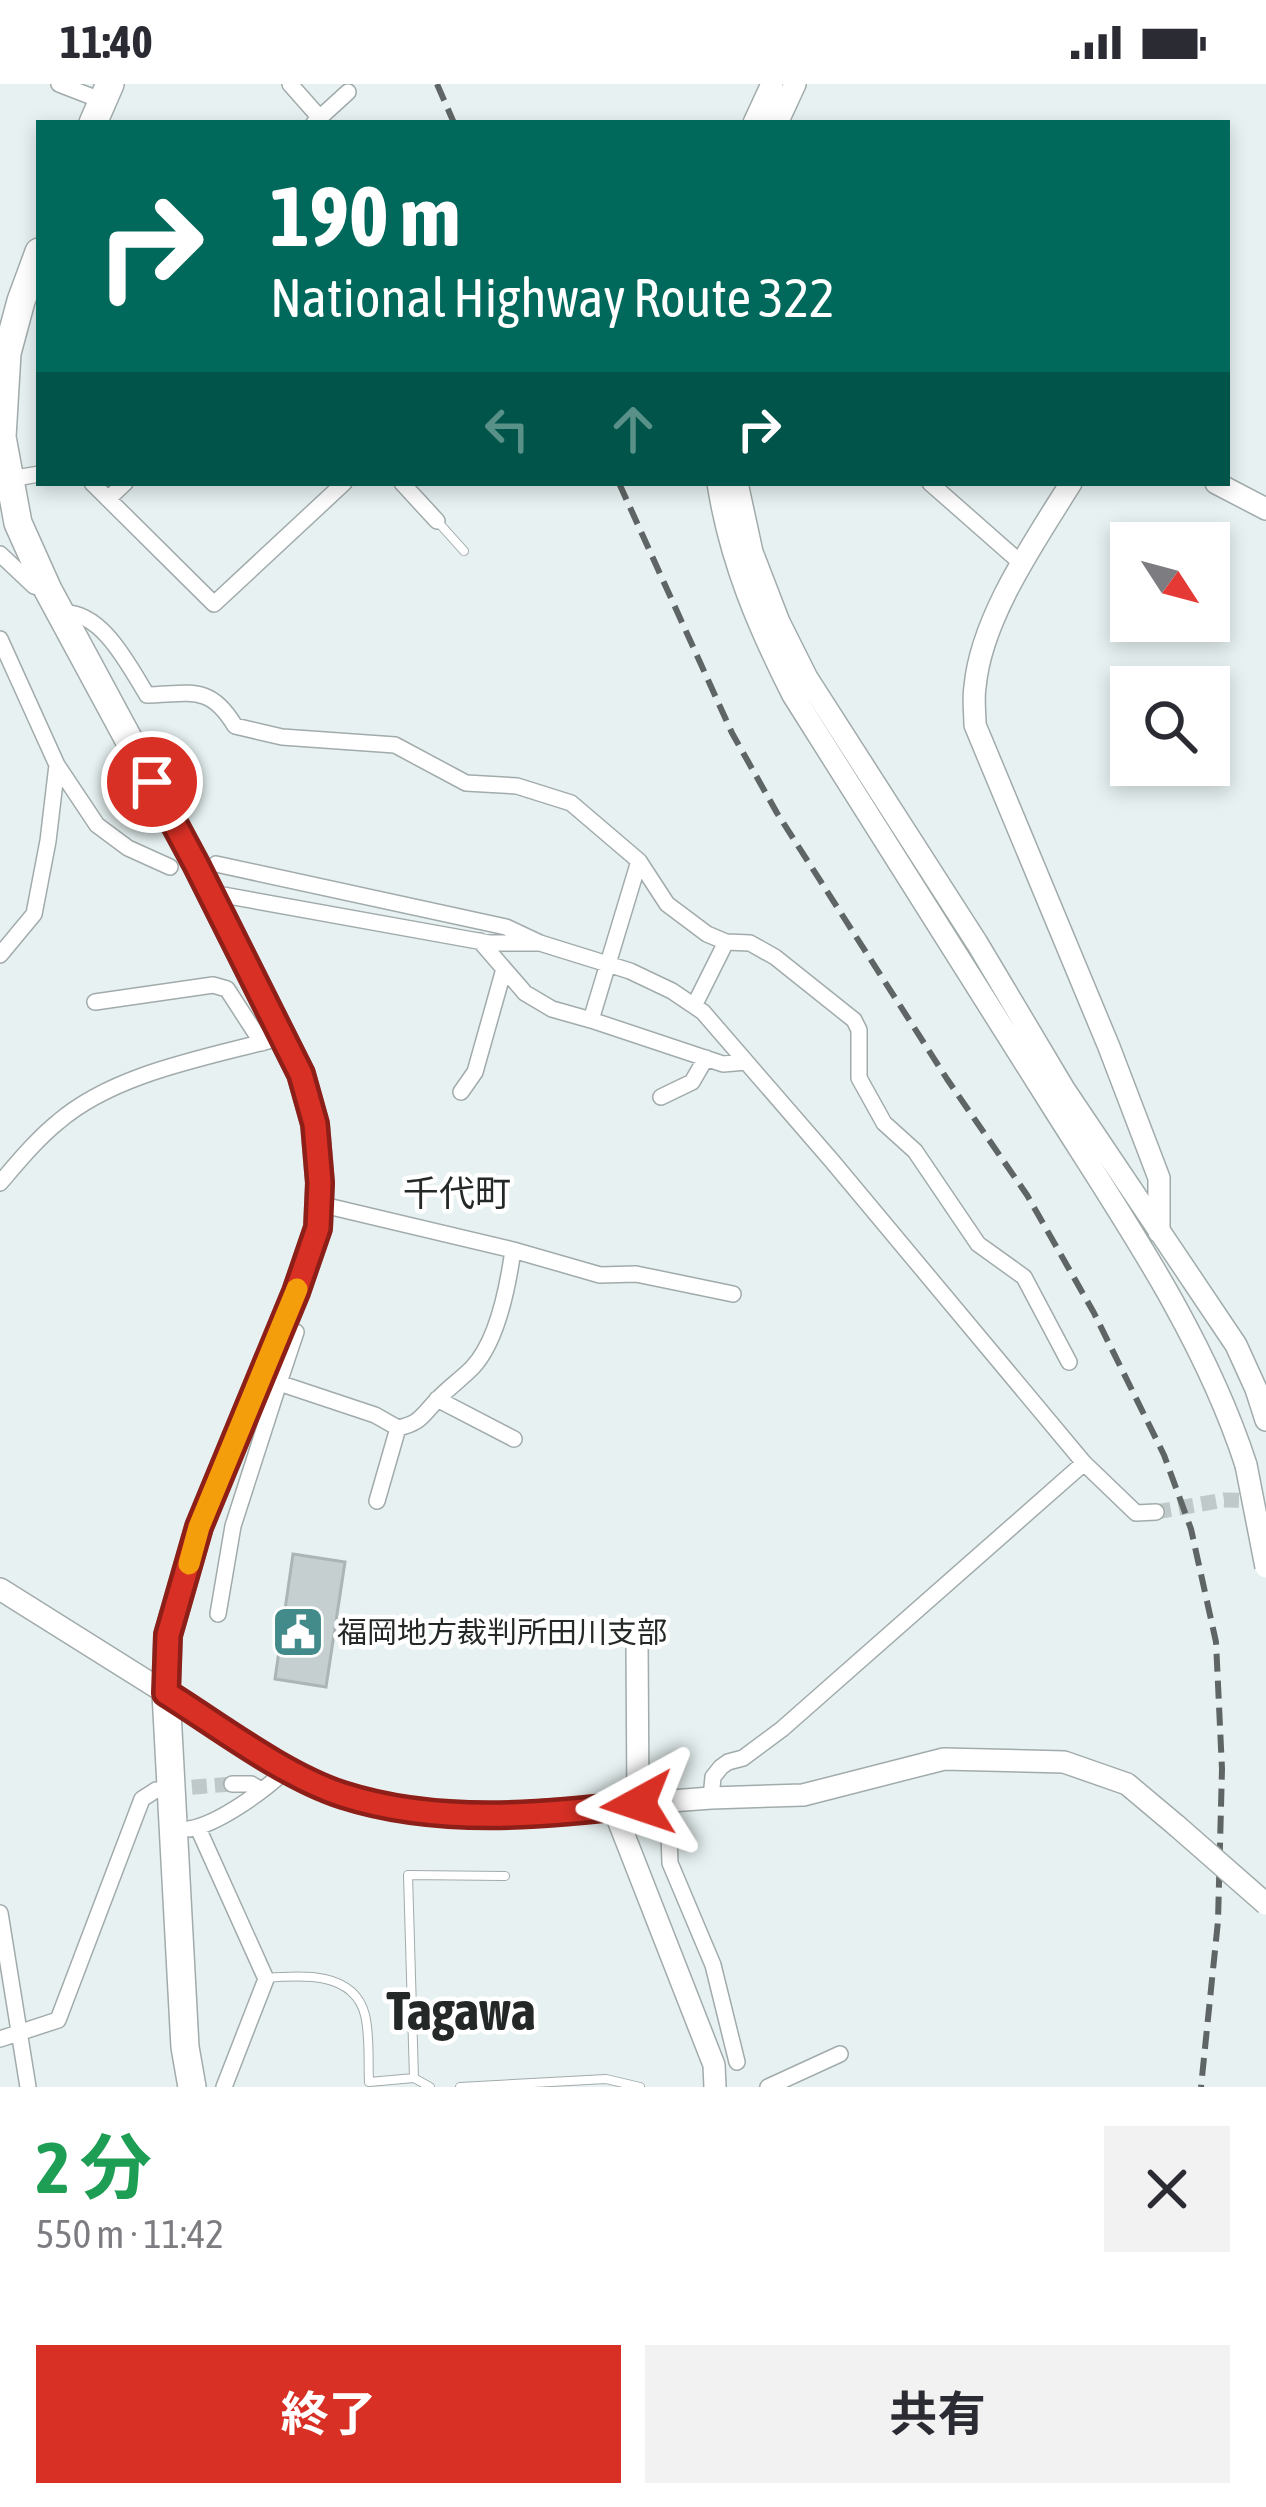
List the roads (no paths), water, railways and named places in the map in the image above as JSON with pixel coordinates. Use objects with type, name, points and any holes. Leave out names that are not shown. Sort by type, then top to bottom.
[{"type":"highway","points":[[36,260],[7,353],[2,437],[7,485],[18,523],[54,602],[214,878],[273,1040],[301,1074],[315,1124],[318,1228],[199,1527],[168,1635],[166,1693],[186,1830],[185,2047],[192,2087]]},
{"type":"street","points":[[59,84],[102,103]]},
{"type":"street","points":[[290,84],[317,120],[348,92]]},
{"type":"street","points":[[755,120],[772,84]]},
{"type":"street","points":[[777,120],[795,84]]},
{"type":"street","points":[[7,485],[36,475]]},
{"type":"street","points":[[95,486],[214,604],[341,486]]},
{"type":"street","points":[[108,499],[122,486]]},
{"type":"street","points":[[405,486],[437,521]]},
{"type":"street","points":[[718,486],[743,587],[794,695],[976,943],[1122,1196],[1231,1418],[1246,1465],[1266,1567]]},
{"type":"street","points":[[738,486],[752,552],[779,622],[852,768]]},
{"type":"street","points":[[933,486],[1021,563]]},
{"type":"street","points":[[1069,486],[1021,563],[986,638],[975,686],[975,725],[1159,1178],[1159,1232]]},
{"type":"street","points":[[1222,486],[1266,509]]},
{"type":"street","points":[[0,554],[54,602],[90,621],[118,648],[147,695],[199,694],[221,703],[235,726],[282,737],[395,746],[466,783],[517,786],[571,803],[639,861],[667,904],[707,934],[727,942],[750,943],[775,957],[854,1020],[860,1030],[859,1078],[884,1123],[915,1150],[978,1244],[1024,1277],[1070,1362]]},
{"type":"street","points":[[0,639],[57,765],[97,825],[128,848],[170,867]]},
{"type":"street","points":[[0,956],[34,914],[57,765]]},
{"type":"street","points":[[591,1020],[639,861]]},
{"type":"street","points":[[214,878],[480,941],[540,943]]},
{"type":"street","points":[[214,878],[506,927],[672,991],[694,1006],[746,1062],[1084,1463],[1136,1513],[1156,1512]]},
{"type":"street","points":[[480,941],[525,993],[552,1009],[723,1064],[746,1062]]},
{"type":"street","points":[[694,1006],[727,942]]},
{"type":"street","points":[[461,1092],[476,1072],[504,969]]},
{"type":"street","points":[[0,1183],[58,1121],[101,1092],[273,1040],[226,988],[212,985],[95,1002]]},
{"type":"street","points":[[661,1097],[692,1082],[706,1058]]},
{"type":"street","points":[[1122,1196],[1142,1180],[1152,1162]]},
{"type":"street","points":[[1122,1196],[1159,1232],[1236,1345],[1266,1420]]},
{"type":"street","points":[[319,1204],[600,1275],[636,1274],[733,1294]]},
{"type":"street","points":[[279,1383],[375,1415],[398,1428],[416,1424],[486,1350],[513,1250]]},
{"type":"street","points":[[218,1613],[233,1526],[296,1332],[282,1328]]},
{"type":"street","points":[[437,1399],[514,1439]]},
{"type":"street","points":[[377,1501],[398,1428]]},
{"type":"street","points":[[711,1798],[713,1777],[721,1767],[743,1758],[782,1729],[1084,1463]]},
{"type":"street","points":[[0,1589],[287,1768],[340,1794],[403,1810],[484,1815],[803,1796],[944,1759],[1064,1762],[1127,1784],[1266,1904]]},
{"type":"street","points":[[638,1640],[638,1804]]},
{"type":"street","points":[[224,2087],[266,1978],[186,1830],[261,1790],[287,1768]]},
{"type":"street","points":[[232,1784],[250,1784],[261,1790]]},
{"type":"street","points":[[0,2039],[58,2020],[142,1799],[156,1790]]},
{"type":"street","points":[[668,1803],[670,1864],[713,1965],[736,2062]]},
{"type":"street","points":[[613,1808],[714,2065],[715,2087]]},
{"type":"street","points":[[0,1913],[28,2087]]},
{"type":"street","points":[[768,2087],[840,2054]]},
{"type":"lane","points":[[437,521],[464,550]]},
{"type":"lane","points":[[414,2078],[408,1875],[505,1876]]},
{"type":"lane","points":[[266,1978],[322,1976],[339,1984],[356,1997],[365,2013],[369,2082],[414,2078],[430,2087]]},
{"type":"lane","points":[[460,2087],[606,2079],[640,2087]]},
{"type":"tunnel","points":[[1156,1512],[1224,1500],[1266,1501]]},
{"type":"tunnel","points":[[169,1789],[232,1784]]},
{"type":"railway","points":[[437,84],[453,120]]},
{"type":"railway","points":[[620,486],[732,733],[777,813],[1027,1195],[1094,1313],[1164,1455],[1191,1529],[1216,1642],[1222,1769],[1218,1921],[1201,2087]]},
{"type":"place","name":"福岡地方裁判所田川支部","points":[[298,1632]]},
{"type":"district","name":"千代町","points":[[457,1193]]},
{"type":"district","name":"Tagawa","points":[[461,2010]]}]
